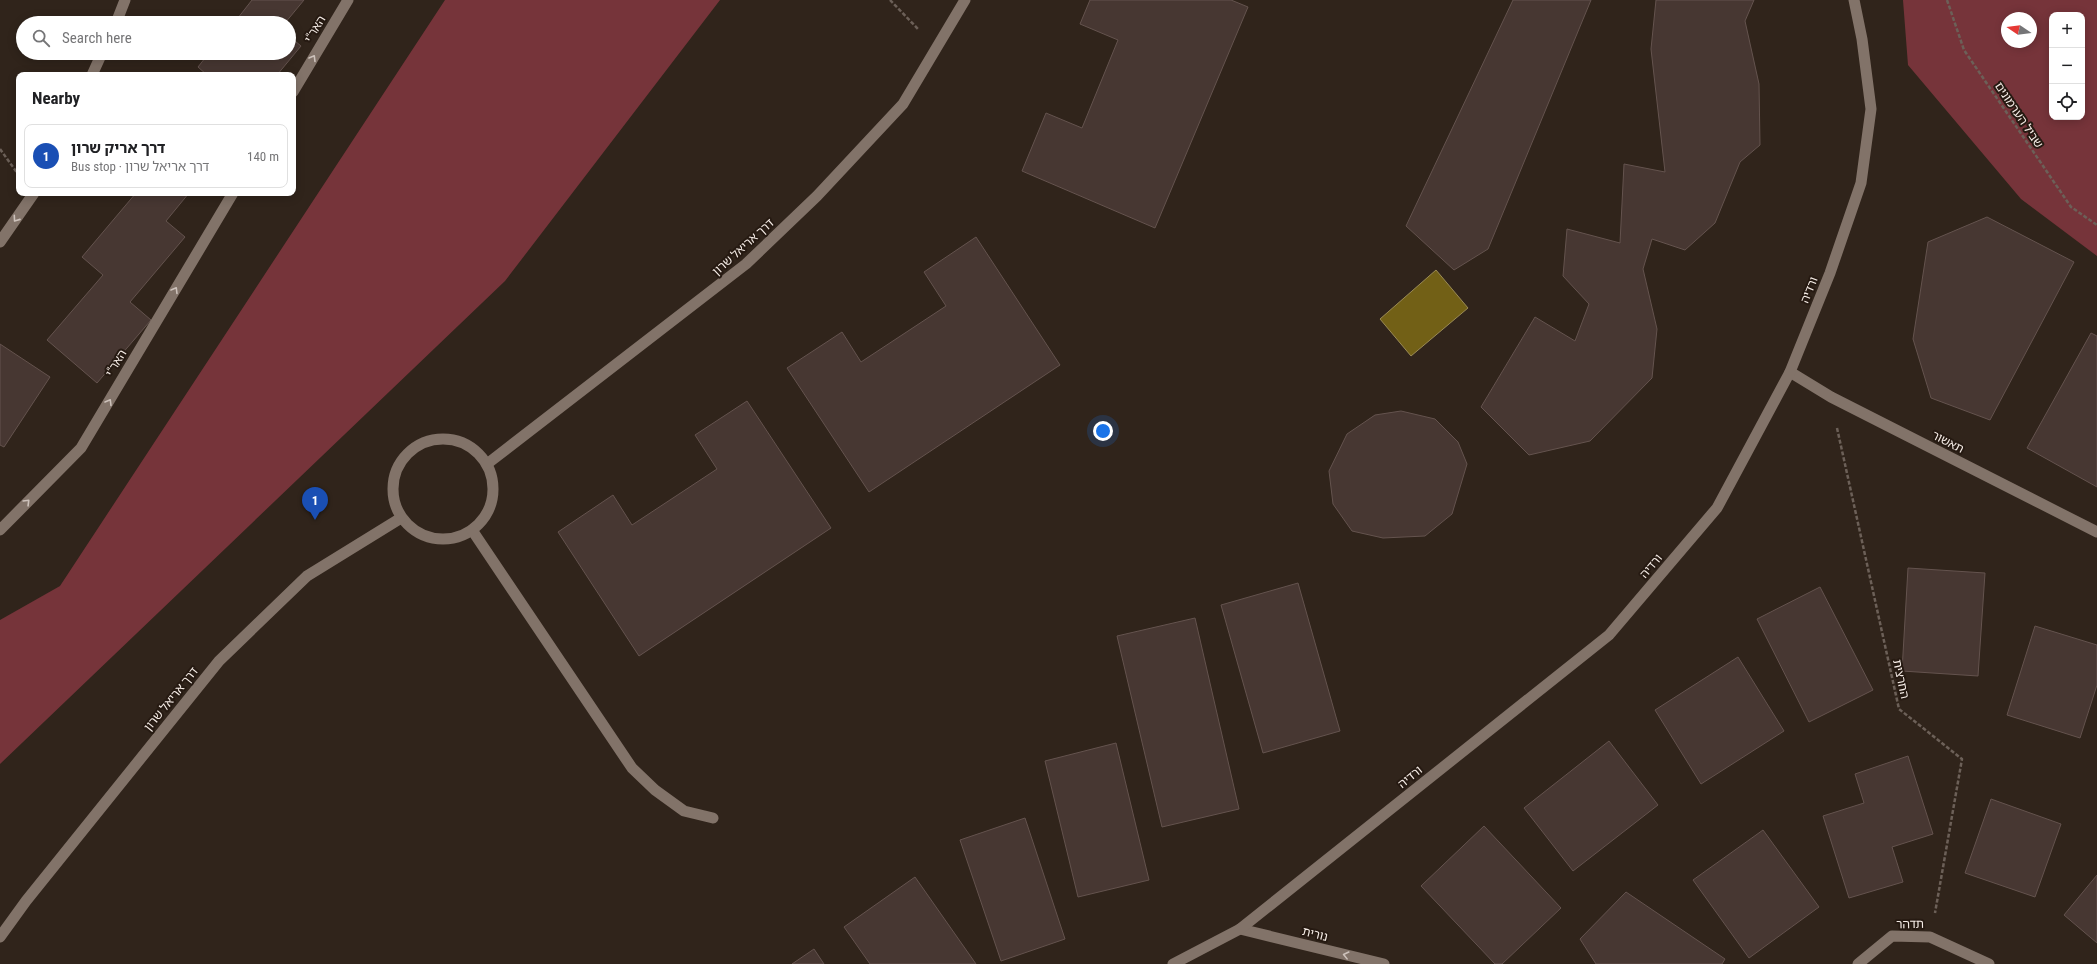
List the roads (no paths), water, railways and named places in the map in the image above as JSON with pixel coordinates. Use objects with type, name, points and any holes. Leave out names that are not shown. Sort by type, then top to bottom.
[{"type":"street","points":[[119,16],[125,0]]},
{"type":"street","name":"האר\"י","points":[[296,87],[348,0]]},
{"type":"street","name":"דרך אריאל שרון","points":[[487,464],[746,264],[818,196],[903,104],[965,0]]},
{"type":"street","name":"ורדיה","points":[[1173,964],[1240,929],[1609,635],[1717,508],[1790,372],[1830,273],[1860,183],[1872,109],[1862,39],[1854,0]]},
{"type":"street","points":[[93,72],[99,60]]},
{"type":"street","points":[[0,242],[32,196]]},
{"type":"street","name":"האר\"י","points":[[0,530],[81,448],[231,196]]},
{"type":"street","name":"תאשור","points":[[1790,372],[1830,397],[2097,532]]},
{"type":"street","points":[[437,438],[452,439],[466,444],[478,452],[487,464],[492,478],[492,500],[482,520],[472,530],[460,537],[447,540],[434,539],[422,535],[410,528],[401,518],[395,505],[392,490],[394,475],[400,462],[417,446],[437,438]]},
{"type":"street","name":"דרך אריאל שרון","points":[[0,937],[30,895],[219,661],[307,576],[401,518]]},
{"type":"street","points":[[472,530],[632,768],[655,790],[684,811],[713,818]]},
{"type":"street","name":"נורית","points":[[1240,929],[1384,964]]},
{"type":"street","name":"תדהר","points":[[1858,964],[1892,936],[1930,937],[1989,964]]},
{"type":"place","name":"דרך אריק שרון","points":[[315,520]]}]
